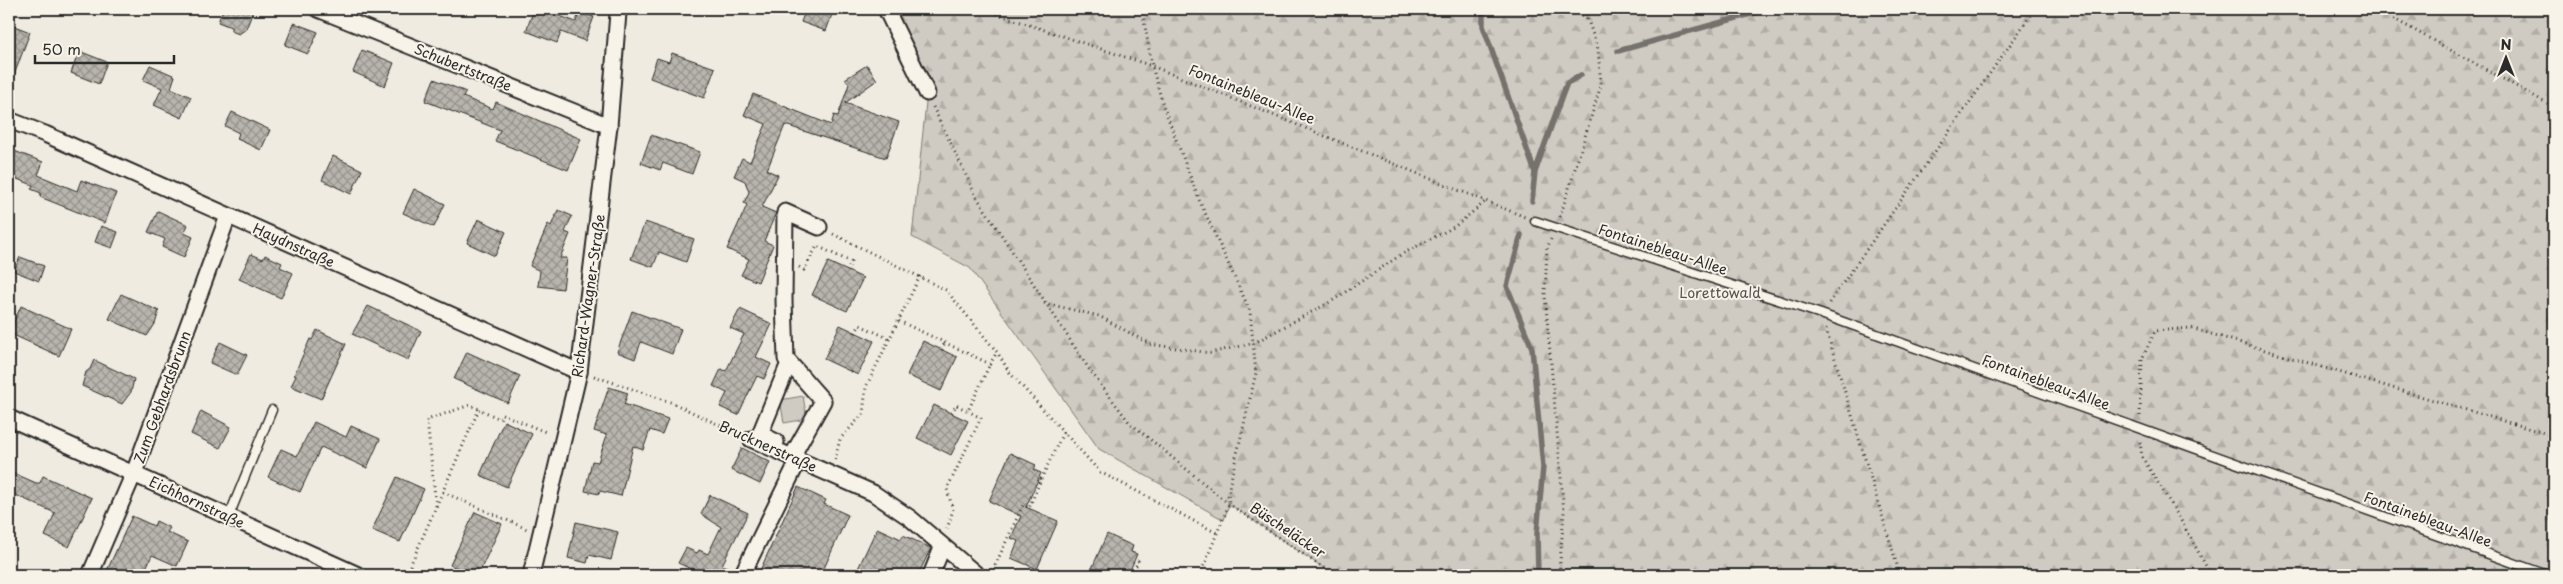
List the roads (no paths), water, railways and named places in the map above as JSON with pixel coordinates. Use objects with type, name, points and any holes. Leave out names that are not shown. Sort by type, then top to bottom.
[{"type":"street","name":"Schubertstraße","points":[[318,9],[609,126]]},
{"type":"street","points":[[886,9],[927,93]]},
{"type":"street","name":"Richard-Wagner-Straße","points":[[531,575],[542,536],[579,372],[609,126],[618,13]]},
{"type":"street","name":"Haydnstraße","points":[[9,120],[579,372]]},
{"type":"street","points":[[797,456],[760,434],[788,363],[784,301],[785,212],[819,227]]},
{"type":"street","name":"Zum Gebhardsbrunn","points":[[90,575],[134,473],[228,216]]},
{"type":"street","points":[[742,575],[823,401],[788,363]]},
{"type":"street","name":"Eichhornstraße","points":[[9,418],[358,575]]},
{"type":"street","name":"Brucknerstraße","points":[[751,439],[797,456],[873,494],[910,518],[942,548],[977,575]]},
{"type":"street","points":[[931,575],[942,548]]},
{"type":"lane","name":"Fontainebleau-Allee","points":[[1535,221],[1821,314],[2546,575]]},
{"type":"lane","points":[[229,516],[272,410]]},
{"type":"waterway","points":[[1483,9],[1483,26],[1535,172]]},
{"type":"waterway","points":[[1618,51],[1769,9]]},
{"type":"waterway","points":[[1532,201],[1535,172],[1567,83],[1581,75]]},
{"type":"waterway","points":[[1521,235],[1507,286],[1532,348],[1543,467],[1537,533],[1538,575]]},
{"type":"park label","name":"Lorettowald","points":[[1720,292]]}]
